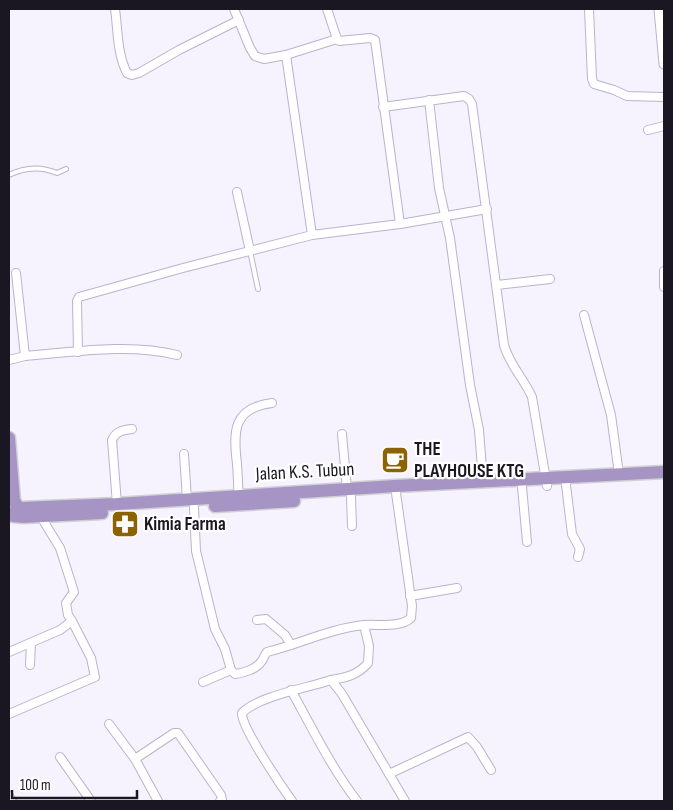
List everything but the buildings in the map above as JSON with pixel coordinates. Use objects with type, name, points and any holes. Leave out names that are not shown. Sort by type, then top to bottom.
[{"type":"highway","points":[[9,438],[14,500],[11,509]]},
{"type":"highway","name":"Jalan K.S. Tubun","points":[[572,481],[619,474],[664,472]]},
{"type":"highway","name":"Jalan K.S. Tubun","points":[[11,509],[17,517],[41,517],[191,503],[395,490],[483,481],[664,480]]},
{"type":"highway","name":"Jalan K.S. Tubun","points":[[395,490],[522,487],[546,482]]},
{"type":"highway","name":"Jalan K.S. Tubun","points":[[11,509],[191,503]]},
{"type":"street","points":[[115,9],[124,67],[127,73],[132,75],[239,20]]},
{"type":"street","points":[[234,9],[252,53],[264,59],[286,55],[337,39],[344,41],[370,38],[374,40],[400,224]]},
{"type":"street","points":[[327,9],[337,39]]},
{"type":"street","points":[[589,9],[592,78],[594,84],[627,96],[664,97]]},
{"type":"street","points":[[659,9],[664,64]]},
{"type":"street","points":[[286,55],[312,235]]},
{"type":"street","points":[[383,107],[464,96],[471,101],[504,346],[532,397],[546,482]]},
{"type":"street","points":[[429,100],[436,162],[452,248],[470,385],[480,430],[483,481]]},
{"type":"street","points":[[648,130],[664,126]]},
{"type":"street","points":[[237,192],[250,251]]},
{"type":"street","points":[[78,352],[77,301],[79,297],[312,235],[400,224],[487,209]]},
{"type":"street","points":[[664,271],[664,287]]},
{"type":"street","points":[[16,273],[25,356]]},
{"type":"street","points":[[497,285],[550,279]]},
{"type":"street","points":[[584,315],[611,415],[619,474]]},
{"type":"street","points":[[9,360],[25,356],[141,348],[177,355]]},
{"type":"street","points":[[239,500],[234,444],[238,424],[241,417],[250,408],[272,403]]},
{"type":"street","points":[[117,504],[112,440],[115,434],[120,431],[132,429]]},
{"type":"street","points":[[342,434],[352,526]]},
{"type":"street","points":[[184,454],[195,542],[214,629],[225,649],[230,670],[235,674],[250,670],[263,661],[264,655],[267,652],[321,634],[364,625],[398,624],[411,618],[410,596],[395,490]]},
{"type":"street","points":[[572,481],[572,534],[580,548],[578,557]]},
{"type":"street","points":[[522,487],[527,542]]},
{"type":"street","points":[[9,714],[95,677],[91,658],[68,615],[66,603],[74,592],[60,548],[41,517]]},
{"type":"street","points":[[410,596],[457,588]]},
{"type":"street","points":[[257,620],[266,619],[285,635],[291,645]]},
{"type":"street","points":[[9,652],[60,630],[72,621]]},
{"type":"street","points":[[292,801],[242,717],[242,713],[252,706],[292,690],[312,687],[331,680],[346,678],[357,673],[368,664],[369,646],[364,625]]},
{"type":"street","points":[[30,665],[31,643]]},
{"type":"street","points":[[203,682],[230,670]]},
{"type":"street","points":[[331,680],[342,694],[405,801]]},
{"type":"street","points":[[292,690],[321,746],[346,787],[357,801]]},
{"type":"street","points":[[109,724],[135,759],[158,801]]},
{"type":"street","points":[[135,759],[174,733],[178,733],[221,795],[222,800],[220,801]]},
{"type":"street","points":[[389,774],[468,738],[477,747],[491,770]]},
{"type":"street","points":[[60,757],[91,801]]},
{"type":"street","points":[[9,796],[12,801]]},
{"type":"lane","points":[[9,175],[20,170],[32,168],[44,168],[57,173],[66,168]]},
{"type":"lane","points":[[250,251],[258,289]]},
{"type":"place","name":"THE PLAYHOUSE KTG","points":[[395,460]]},
{"type":"place","name":"Kimia Farma","points":[[125,524]]}]
